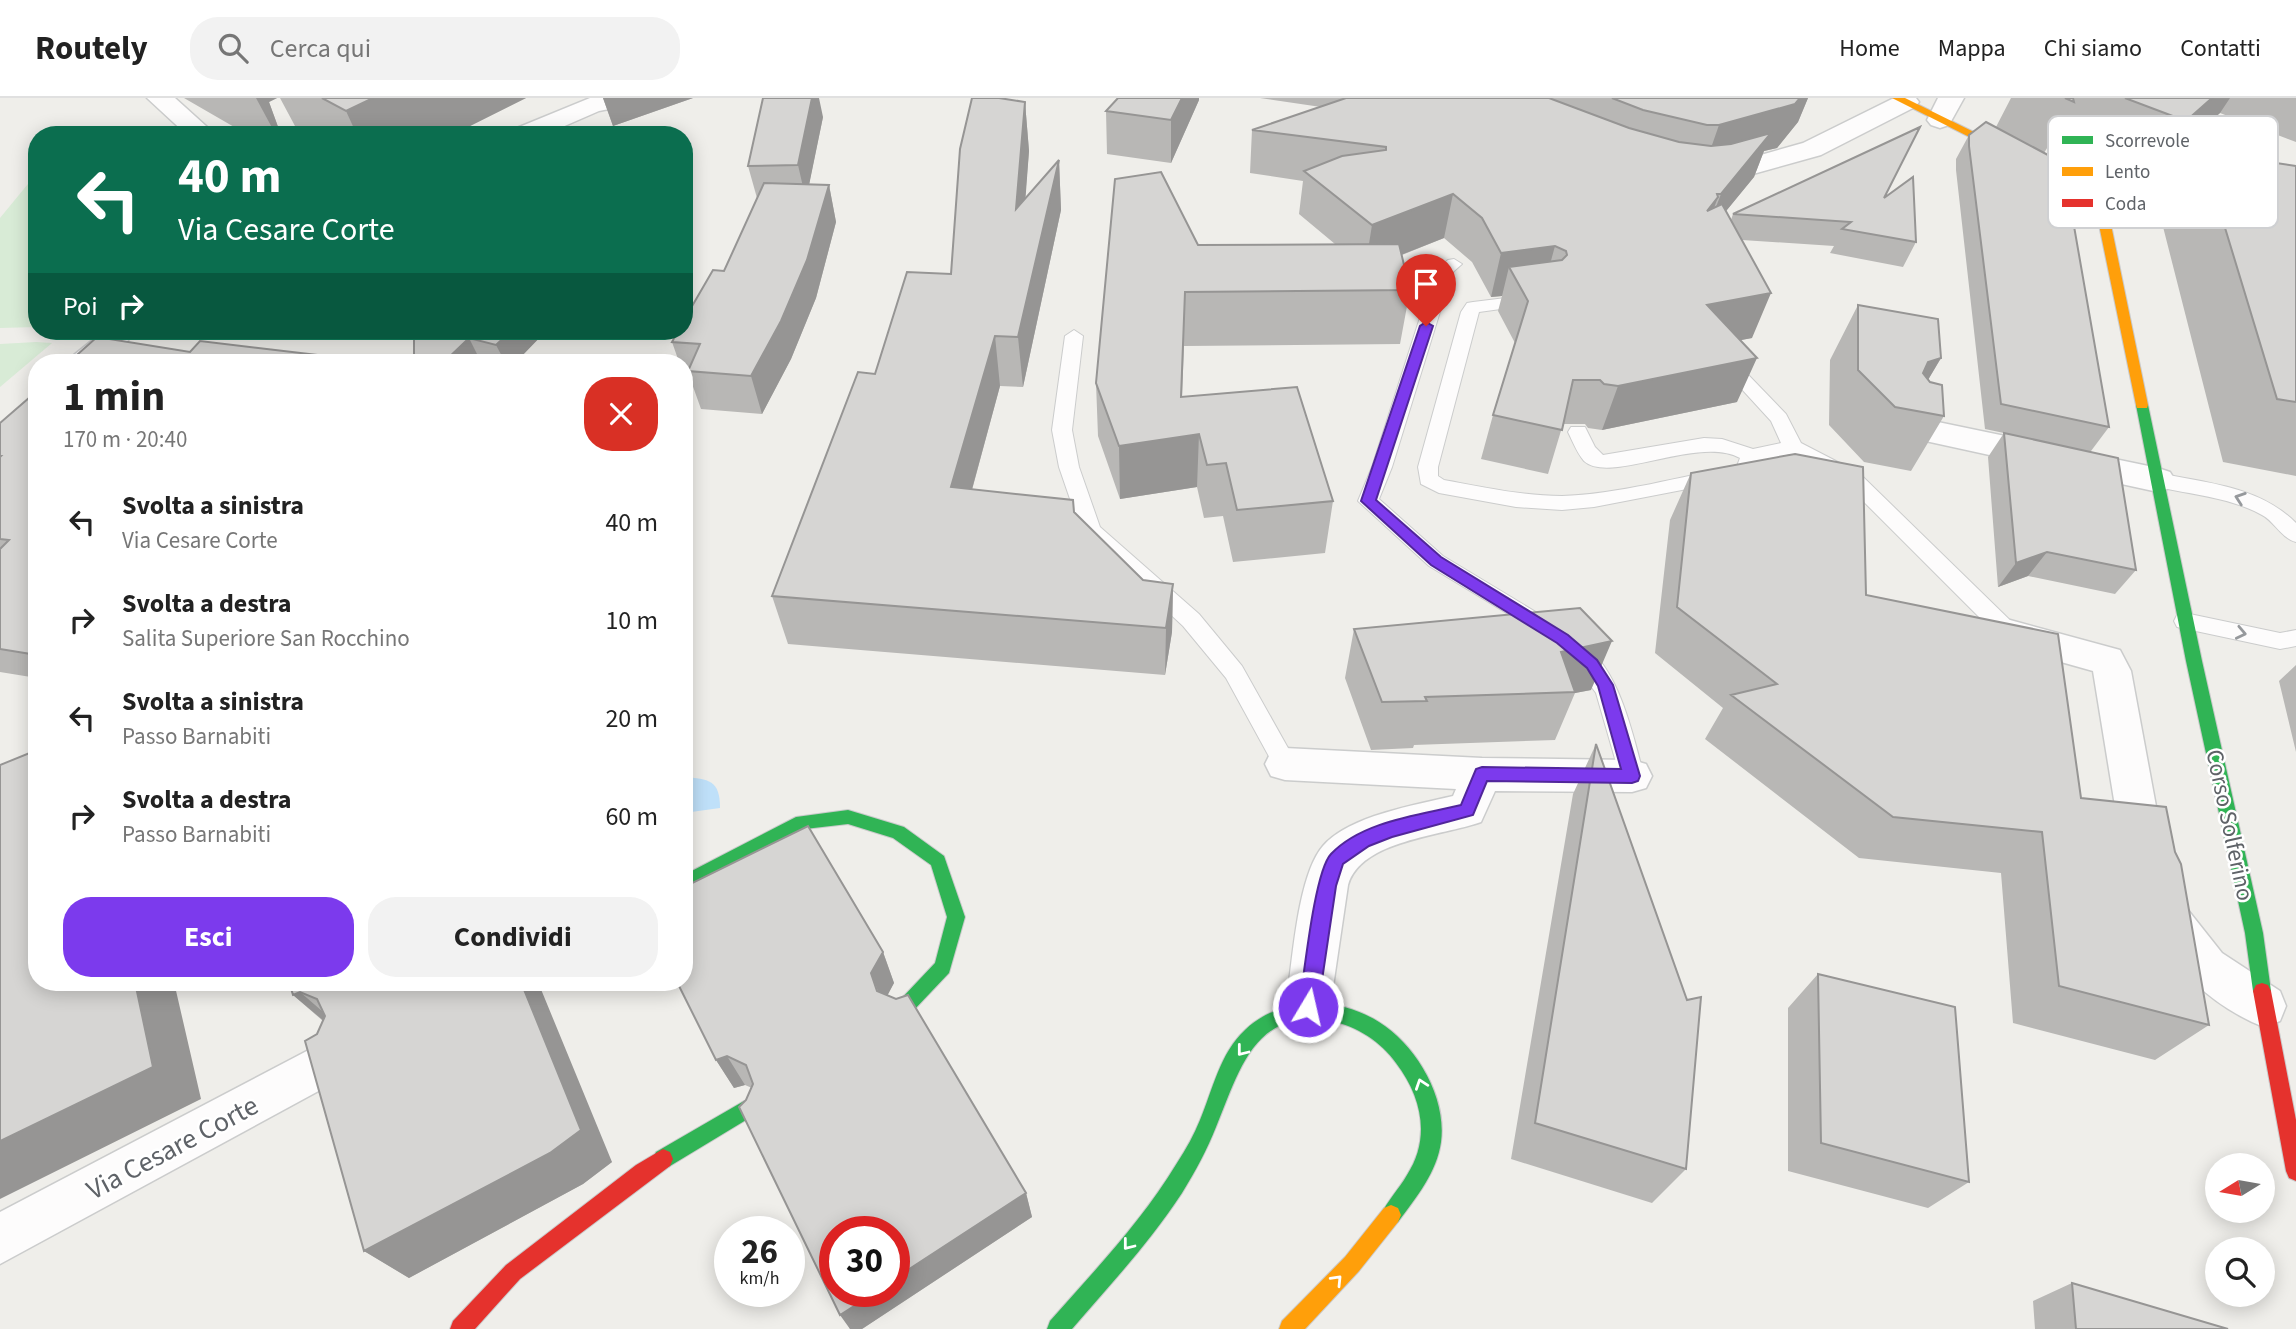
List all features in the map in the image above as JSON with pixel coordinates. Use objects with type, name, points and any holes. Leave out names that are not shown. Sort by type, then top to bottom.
[{"type":"street","points":[[160,98],[193,126]]},
{"type":"street","points":[[542,126],[611,99],[631,98]]},
{"type":"street","points":[[1690,180],[1705,179],[1812,149],[1901,100]]},
{"type":"street","name":"Corso Solferino","points":[[1901,100],[1945,109],[2048,172]]},
{"type":"street","name":"Corso Solferino","points":[[2107,228],[2185,621],[2254,933],[2264,1006],[2296,1171]]},
{"type":"street","points":[[1909,427],[2156,473]]},
{"type":"street","points":[[2010,634],[2107,660],[2112,671],[2150,892],[2206,967],[2264,1006]]},
{"type":"street","points":[[1285,764],[1482,774],[1632,776]]},
{"type":"street","points":[[1308,1007],[1327,886],[1336,860],[1363,840],[1467,810],[1482,774]]},
{"type":"street","points":[[693,879],[802,822],[848,817],[898,832],[939,861],[956,917],[943,967],[907,1005]]},
{"type":"street","points":[[1058,1329],[1174,1186],[1207,1125],[1225,1073],[1259,1029],[1287,1011],[1308,1007],[1342,1012],[1373,1026],[1398,1049],[1418,1074],[1430,1111],[1431,1138],[1425,1166],[1391,1219],[1348,1269],[1290,1329]]},
{"type":"street","name":"Via Cesare Corte","points":[[0,1240],[344,1054]]},
{"type":"street","points":[[461,1329],[513,1272],[643,1172],[744,1110]]},
{"type":"lane","points":[[1454,264],[1438,273],[1434,302],[1368,501],[1436,561],[1562,639],[1592,664],[1605,685],[1632,776]]},
{"type":"lane","points":[[1543,298],[1473,307],[1428,467],[1428,479],[1439,486],[1503,498],[1563,503],[1594,500],[1744,471],[1751,456]]},
{"type":"lane","points":[[1074,336],[1062,430],[1069,467],[1091,531],[1191,620],[1234,672],[1285,764]]},
{"type":"lane","points":[[1723,360],[1779,418],[1793,447],[1852,478],[2010,634]]},
{"type":"lane","points":[[1578,432],[1590,455],[1603,461],[1638,458],[1702,445],[1723,445],[1745,451],[1751,456]]},
{"type":"lane","points":[[1751,456],[1793,447]]},
{"type":"lane","points":[[2093,456],[2237,496],[2272,511],[2296,535]]},
{"type":"lane","points":[[2185,621],[2280,641],[2296,638]]},
{"type":"green space","points":[[28,184],[28,327],[0,328],[0,218]]},
{"type":"green space","points":[[52,343],[39,354],[28,354],[28,363],[0,387],[0,344]]},
{"type":"water","points":[[693,778],[706,780],[715,786],[720,808],[693,812]]},
{"type":"building","points":[[322,98],[373,98],[346,111]]},
{"type":"building","points":[[763,98],[812,98],[798,165],[748,166]]},
{"type":"building","points":[[972,98],[1025,102],[1016,209],[1059,160],[1018,337],[995,336],[951,487],[1073,500],[1074,512],[1143,580],[1173,584],[1166,628],[772,596],[858,372],[875,374],[907,272],[951,274],[960,149]]},
{"type":"building","points":[[1118,98],[1182,98],[1171,120],[1106,111]]},
{"type":"building","points":[[1346,98],[1549,98],[1629,128],[1679,142],[1711,146],[1731,144],[1771,133],[1721,194],[1717,194],[1718,197],[1707,211],[1722,204],[1771,293],[1707,305],[1757,358],[1618,386],[1604,384],[1600,380],[1573,380],[1562,430],[1493,415],[1528,301],[1509,267],[1562,260],[1567,255],[1566,251],[1555,246],[1501,253],[1482,218],[1453,194],[1372,225],[1304,171],[1342,156],[1386,150],[1386,147],[1252,130]]},
{"type":"building","points":[[1612,98],[1800,98],[1795,104],[1719,125],[1707,125],[1643,110]]},
{"type":"building","points":[[2125,98],[2212,98],[2192,116],[2173,116]]},
{"type":"building","points":[[1986,122],[2048,155],[2048,228],[2074,228],[2109,427],[2001,404],[1969,135]]},
{"type":"building","points":[[1920,127],[1884,198],[1913,177],[1916,242],[1842,229],[1851,222],[1733,214]]},
{"type":"building","points":[[2278,163],[2296,166],[2296,402],[2277,399],[2225,228],[2278,228]]},
{"type":"building","points":[[1161,172],[1198,245],[1399,244],[1410,290],[1185,292],[1181,397],[1297,387],[1333,501],[1237,510],[1226,463],[1207,465],[1199,434],[1119,446],[1096,383],[1115,179]]},
{"type":"building","points":[[764,183],[829,185],[807,260],[781,321],[751,376],[693,371],[693,360],[700,344],[672,342],[693,340],[693,304],[713,270],[724,271]]},
{"type":"building","points":[[1858,305],[1938,319],[1941,358],[1928,362],[1923,373],[1930,382],[1942,385],[1944,416],[1895,407],[1858,370]]},
{"type":"building","points":[[94,340],[116,340],[190,352],[200,341],[310,354],[78,354]]},
{"type":"building","points":[[414,340],[467,340],[452,354],[414,354]]},
{"type":"building","points":[[477,340],[501,340],[496,345]]},
{"type":"building","points":[[28,399],[28,654],[0,649],[0,549],[9,540],[0,539],[0,423]]},
{"type":"building","points":[[2004,433],[2118,458],[2136,570],[2047,552],[2016,563]]},
{"type":"building","points":[[1795,454],[1863,467],[1866,595],[2058,634],[2081,798],[2166,807],[2175,852],[2181,864],[2209,1025],[2059,986],[2042,832],[1893,817],[1731,695],[1777,684],[1677,607],[1691,473]]},
{"type":"building","points":[[1580,608],[1612,641],[1561,652],[1575,692],[1425,697],[1427,701],[1382,702],[1354,629]]},
{"type":"building","points":[[1596,744],[1687,1000],[1701,997],[1686,1169],[1535,1123]]},
{"type":"building","points":[[28,754],[28,991],[137,991],[153,1067],[0,1141],[0,765]]},
{"type":"building","points":[[808,826],[883,952],[871,973],[877,991],[896,999],[908,995],[1026,1193],[910,1269],[910,1216],[819,1216],[819,1272],[805,1243],[805,1216],[792,1216],[739,1107],[746,1100],[753,1084],[746,1065],[727,1056],[716,1060],[682,991],[693,991],[693,883]]},
{"type":"building","points":[[1818,974],[1955,1007],[1969,1182],[1821,1143]]},
{"type":"building","points":[[292,991],[525,991],[581,1130],[550,1153],[364,1251],[305,1041],[317,1034],[325,1016],[317,999],[300,992],[293,995]]},
{"type":"building","points":[[2072,1283],[2228,1329],[2076,1329]]},
{"type":"building","points":[[836,1307],[853,1307],[840,1315]]},
{"type":"traffic: fast","points":[[2142,405],[2194,661],[2254,933],[2262,991]]},
{"type":"traffic: fast","points":[[693,879],[802,822],[848,817],[898,832],[938,861],[956,917],[943,967],[907,1005]]},
{"type":"traffic: fast","points":[[1058,1329],[1134,1241],[1175,1185],[1204,1132],[1227,1072],[1240,1048],[1260,1028],[1289,1014],[1318,1010],[1347,1015],[1373,1029],[1397,1048],[1415,1072],[1427,1101],[1432,1131],[1431,1143],[1419,1176],[1391,1215]]},
{"type":"traffic: fast","points":[[663,1159],[744,1110]]},
{"type":"traffic: slow","points":[[1897,98],[2048,173]]},
{"type":"traffic: slow","points":[[2106,228],[2142,405]]},
{"type":"traffic: slow","points":[[1290,1329],[1352,1264],[1391,1215]]},
{"type":"traffic: jam","points":[[2262,991],[2296,1171]]},
{"type":"traffic: jam","points":[[461,1329],[513,1272],[663,1159]]},
{"type":"route","points":[[1308,1007],[1327,886],[1336,860],[1363,840],[1467,810],[1482,774],[1632,776],[1605,685],[1592,664],[1562,639],[1436,561],[1368,501],[1382,467],[1426,326]]}]
